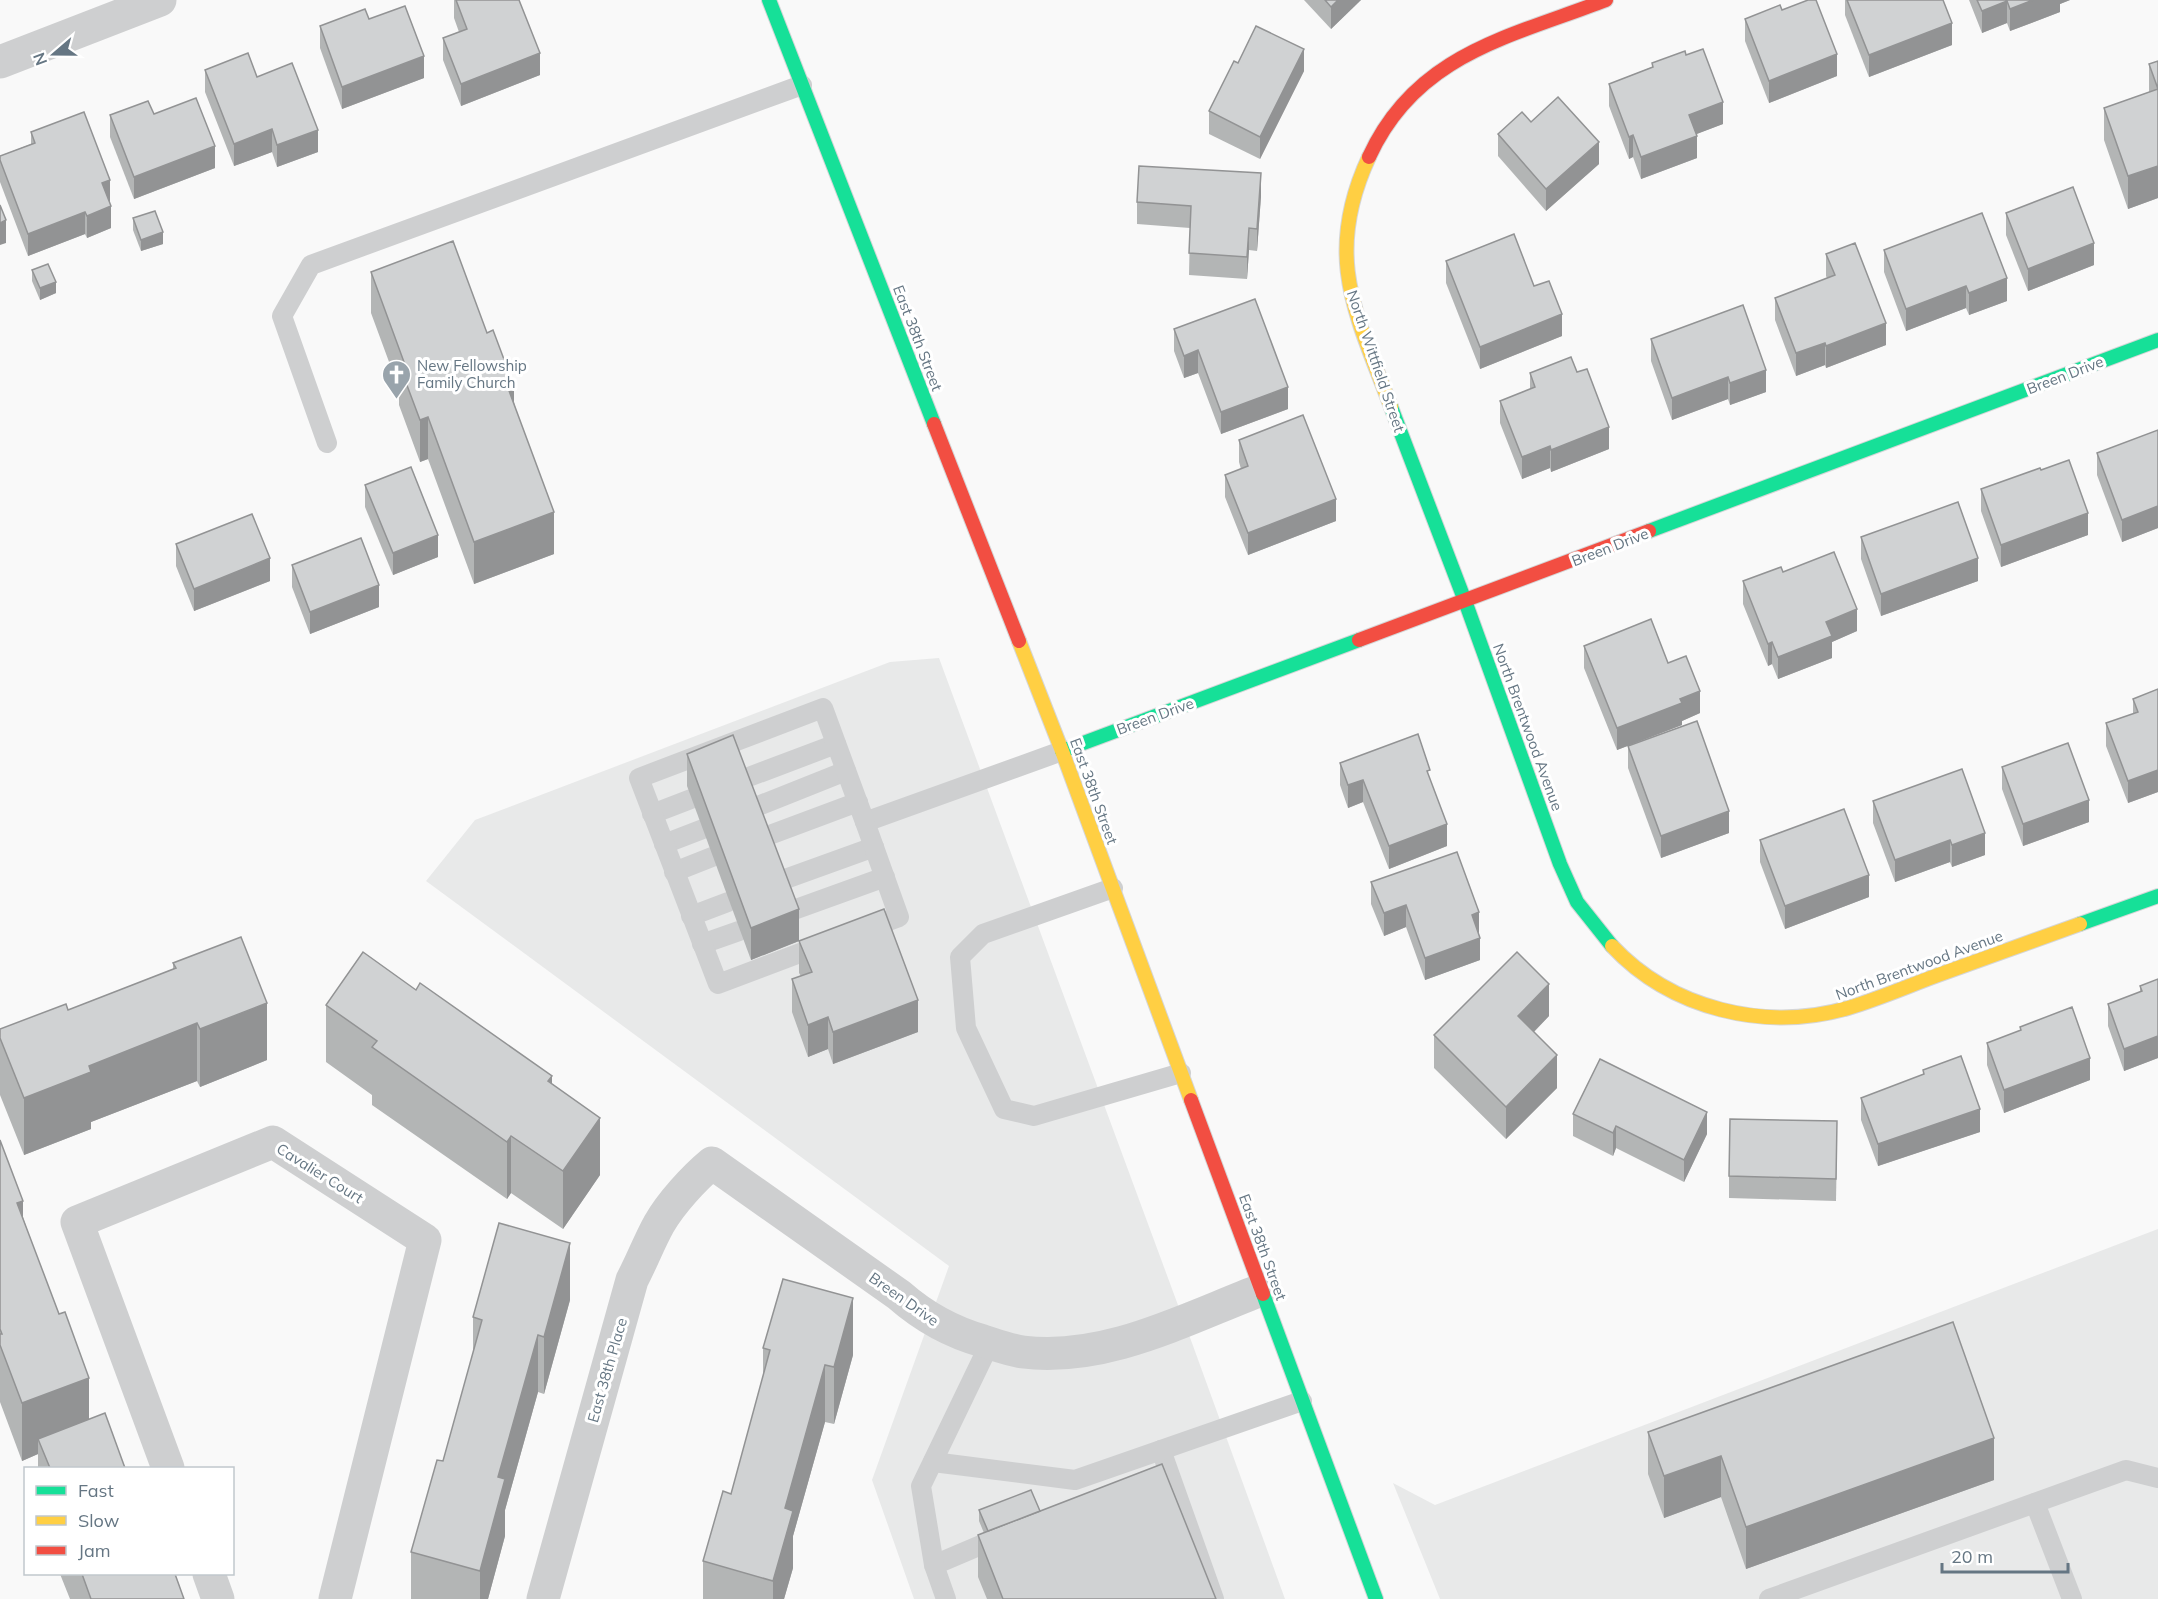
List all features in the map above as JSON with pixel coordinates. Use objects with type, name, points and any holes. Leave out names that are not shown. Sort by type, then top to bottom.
[{"type":"street","points":[[0,62],[160,0]]},
{"type":"street","name":"East 38th Street","points":[[769,0],[1062,751],[1376,1599]]},
{"type":"street","name":"North Wittfield Street","points":[[1465,601],[1353,303],[1346,265],[1346,244],[1355,186],[1362,167],[1394,115],[1436,73],[1460,57],[1486,45],[1606,0]]},
{"type":"street","name":"Breen Drive","points":[[1062,751],[2158,340]]},
{"type":"street","name":"North Brentwood Avenue","points":[[1465,601],[1560,864],[1570,882],[1576,901],[1613,947],[1642,973],[1676,993],[1714,1007],[1751,1016],[1791,1018],[1830,1013],[1863,1004],[2158,896]]},
{"type":"street","name":"Cavalier Court","points":[[168,1467],[77,1222],[273,1142],[424,1240],[335,1599]]},
{"type":"street","name":"Breen Drive","points":[[712,1163],[899,1295],[913,1308],[947,1328],[1022,1352],[1082,1352],[1101,1348],[1140,1337],[1261,1290]]},
{"type":"street","name":"East 38th Place","points":[[543,1599],[632,1280],[664,1217],[699,1174],[712,1163]]},
{"type":"street","points":[[208,1575],[218,1599]]},
{"type":"lane","points":[[327,443],[282,316],[310,265],[802,84]]},
{"type":"lane","points":[[823,708],[836,744],[899,916],[718,984],[639,778],[823,708]]},
{"type":"lane","points":[[738,781],[836,744]]},
{"type":"lane","points":[[865,822],[1062,751]]},
{"type":"lane","points":[[748,810],[846,771]]},
{"type":"lane","points":[[652,814],[691,799]]},
{"type":"lane","points":[[759,838],[858,802]]},
{"type":"lane","points":[[664,844],[703,829]]},
{"type":"lane","points":[[777,882],[874,847]]},
{"type":"lane","points":[[675,872],[712,857]]},
{"type":"lane","points":[[788,912],[885,878]]},
{"type":"lane","points":[[1113,888],[983,934],[960,957],[966,1028],[1004,1109],[1034,1116],[1181,1073]]},
{"type":"lane","points":[[691,916],[728,902]]},
{"type":"lane","points":[[702,944],[740,932]]},
{"type":"lane","points":[[946,1599],[934,1565],[921,1486],[990,1343]]},
{"type":"lane","points":[[933,1462],[1075,1480],[1302,1401]]},
{"type":"lane","points":[[1161,1449],[1214,1599]]},
{"type":"lane","points":[[1768,1599],[2126,1470],[2158,1478]]},
{"type":"lane","points":[[1069,1503],[1075,1480]]},
{"type":"lane","points":[[2035,1503],[2072,1599]]},
{"type":"lane","points":[[934,1565],[988,1542]]},
{"type":"shaded area","points":[[939,658],[1285,1599],[914,1599],[872,1480],[949,1266],[426,881],[475,820],[890,662]]},
{"type":"shaded area","points":[[2158,1229],[2158,1599],[1440,1599],[1393,1483],[1435,1505]]},
{"type":"building","points":[[456,0],[519,0],[540,53],[461,84],[443,38],[467,29]]},
{"type":"building","points":[[1325,0],[1338,0],[1331,7]]},
{"type":"building","points":[[1808,0],[1816,0],[1837,54],[1769,81],[1745,19],[1780,5],[1782,10]]},
{"type":"building","points":[[1847,0],[1943,0],[1952,23],[1869,55]]},
{"type":"building","points":[[1977,0],[2033,0],[2010,9],[2007,1],[1982,11]]},
{"type":"building","points":[[405,6],[424,56],[342,87],[320,26],[365,9],[369,19]]},
{"type":"building","points":[[1256,26],[1304,49],[1260,137],[1209,111],[1234,61],[1238,63]]},
{"type":"building","points":[[1703,49],[1723,102],[1689,115],[1697,136],[1641,157],[1633,135],[1629,137],[1609,84],[1653,67],[1652,63],[1685,51],[1686,55]]},
{"type":"building","points":[[248,53],[257,77],[292,63],[318,130],[277,145],[272,129],[234,144],[205,70]]},
{"type":"building","points":[[2158,61],[2158,89],[2149,64]]},
{"type":"building","points":[[2158,89],[2158,166],[2128,176],[2104,108]]},
{"type":"building","points":[[1558,97],[1599,142],[1546,189],[1498,134],[1522,112],[1531,122]]},
{"type":"building","points":[[196,98],[215,146],[134,177],[110,115],[148,101],[154,114]]},
{"type":"building","points":[[84,112],[110,180],[102,183],[111,206],[87,216],[85,212],[28,234],[0,156],[35,143],[31,132]]},
{"type":"building","points":[[1139,166],[1261,173],[1257,229],[1249,228],[1247,257],[1189,253],[1191,206],[1137,202]]},
{"type":"building","points":[[2073,187],[2094,243],[2028,269],[2006,213]]},
{"type":"building","points":[[0,205],[6,220],[0,223]]},
{"type":"building","points":[[155,211],[163,232],[141,240],[133,218]]},
{"type":"building","points":[[1982,213],[2007,278],[1969,293],[1966,286],[1906,309],[1884,250]]},
{"type":"building","points":[[1514,234],[1534,286],[1549,281],[1562,314],[1480,347],[1446,261]]},
{"type":"building","points":[[453,241],[487,333],[493,330],[514,386],[508,388],[554,512],[474,542],[428,417],[420,420],[399,364],[404,362],[371,272]]},
{"type":"building","points":[[1855,243],[1886,323],[1826,346],[1825,343],[1796,353],[1775,298],[1835,275],[1826,254]]},
{"type":"building","points":[[48,264],[56,282],[40,288],[32,270]]},
{"type":"building","points":[[1255,299],[1288,387],[1221,412],[1198,350],[1184,356],[1174,329]]},
{"type":"building","points":[[1743,305],[1766,370],[1730,383],[1728,377],[1672,398],[1651,339]]},
{"type":"building","points":[[1571,357],[1577,372],[1587,369],[1609,427],[1551,450],[1550,446],[1522,457],[1500,401],[1535,387],[1530,373]]},
{"type":"building","points":[[1303,415],[1336,499],[1248,533],[1225,475],[1248,466],[1239,440]]},
{"type":"building","points":[[2158,430],[2158,506],[2122,520],[2097,453]]},
{"type":"building","points":[[2069,460],[2088,513],[2001,545],[1981,489]]},
{"type":"building","points":[[411,467],[438,535],[393,553],[365,485]]},
{"type":"building","points":[[1958,502],[1978,558],[1881,594],[1861,537]]},
{"type":"building","points":[[252,514],[270,558],[194,589],[176,544]]},
{"type":"building","points":[[361,538],[379,585],[310,612],[292,565]]},
{"type":"building","points":[[1834,552],[1857,609],[1826,622],[1832,636],[1778,657],[1772,642],[1768,644],[1743,581],[1781,567],[1783,572]]},
{"type":"building","points":[[1651,619],[1668,663],[1686,656],[1700,691],[1680,699],[1682,703],[1617,728],[1584,646]]},
{"type":"building","points":[[2158,689],[2158,770],[2128,781],[2106,723],[2138,712],[2133,699]]},
{"type":"building","points":[[1697,721],[1729,811],[1661,836],[1628,746]]},
{"type":"building","points":[[1418,734],[1430,770],[1427,771],[1447,824],[1389,846],[1363,780],[1348,785],[1340,763]]},
{"type":"building","points":[[733,735],[799,909],[751,928],[687,754]]},
{"type":"building","points":[[2068,743],[2089,800],[2023,824],[2002,767]]},
{"type":"building","points":[[1962,769],[1985,833],[1952,845],[1950,840],[1895,860],[1873,801]]},
{"type":"building","points":[[1844,809],[1869,875],[1785,906],[1760,840]]},
{"type":"building","points":[[1457,852],[1479,912],[1472,915],[1480,938],[1425,958],[1406,905],[1384,913],[1371,882]]},
{"type":"building","points":[[884,909],[918,1000],[833,1032],[828,1017],[808,1025],[792,979],[812,972],[799,941]]},
{"type":"building","points":[[241,937],[267,1003],[200,1029],[197,1023],[89,1066],[91,1072],[24,1098],[0,1038],[0,1029],[66,1004],[68,1010],[176,968],[173,963]]},
{"type":"building","points":[[363,952],[416,990],[420,983],[552,1076],[548,1081],[600,1118],[563,1171],[511,1136],[507,1142],[372,1047],[377,1041],[326,1005]]},
{"type":"building","points":[[1517,952],[1549,984],[1518,1016],[1557,1055],[1506,1107],[1434,1035]]},
{"type":"building","points":[[2158,979],[2158,1036],[2124,1049],[2108,1004],[2142,991],[2140,986]]},
{"type":"building","points":[[2072,1007],[2090,1058],[2004,1090],[1987,1043],[2021,1030],[2020,1027]]},
{"type":"building","points":[[1961,1056],[1980,1109],[1878,1144],[1861,1098],[1924,1074],[1923,1070]]},
{"type":"building","points":[[1600,1059],[1707,1112],[1684,1160],[1616,1126],[1613,1133],[1573,1114]]},
{"type":"building","points":[[1730,1119],[1837,1121],[1836,1179],[1729,1176]]},
{"type":"building","points":[[0,1140],[23,1201],[17,1203],[59,1314],[65,1312],[89,1378],[22,1403],[0,1345],[0,1334],[2,1334],[0,1329]]},
{"type":"building","points":[[499,1223],[570,1243],[544,1337],[538,1335],[498,1477],[505,1479],[480,1571],[411,1552],[437,1460],[443,1461],[482,1320],[473,1317]]},
{"type":"building","points":[[783,1279],[853,1298],[834,1367],[825,1365],[785,1508],[793,1511],[773,1581],[703,1561],[723,1491],[731,1494],[770,1350],[763,1348]]},
{"type":"building","points":[[1953,1322],[1994,1438],[1746,1527],[1721,1456],[1664,1476],[1648,1432]]},
{"type":"building","points":[[105,1413],[125,1467],[50,1467],[38,1439]]},
{"type":"building","points":[[1162,1464],[1216,1599],[1003,1599],[978,1535]]},
{"type":"building","points":[[1031,1490],[1040,1511],[988,1531],[979,1510]]},
{"type":"building","points":[[82,1575],[175,1575],[184,1599],[91,1599]]},
{"type":"traffic: fast","points":[[769,0],[934,424]]},
{"type":"traffic: fast","points":[[1649,531],[2158,340]]},
{"type":"traffic: fast","points":[[1391,407],[1465,601],[1560,864],[1577,902],[1612,946]]},
{"type":"traffic: fast","points":[[1062,751],[1359,640]]},
{"type":"traffic: fast","points":[[2080,924],[2158,896]]},
{"type":"traffic: fast","points":[[1263,1294],[1376,1599]]},
{"type":"traffic: slow","points":[[1369,157],[1355,192],[1348,225],[1347,255],[1350,284],[1357,313],[1391,407]]},
{"type":"traffic: slow","points":[[1019,641],[1191,1100]]},
{"type":"traffic: slow","points":[[1612,946],[1636,968],[1662,986],[1691,1000],[1721,1010],[1752,1016],[1784,1017],[1816,1015],[1848,1008],[2080,924]]},
{"type":"traffic: jam","points":[[1369,157],[1389,122],[1412,94],[1439,72],[1501,39],[1606,0]]},
{"type":"traffic: jam","points":[[934,424],[1019,641]]},
{"type":"traffic: jam","points":[[1359,640],[1649,531]]},
{"type":"traffic: jam","points":[[1191,1100],[1263,1294]]},
{"type":"place","name":"New Fellowship Family Church","points":[[396,400]]}]
